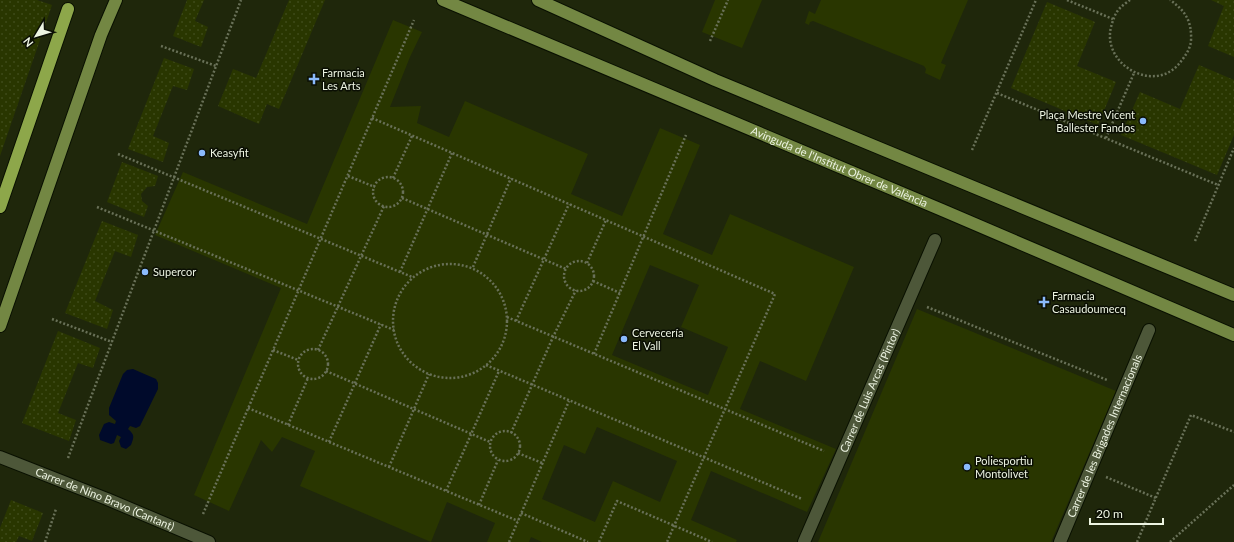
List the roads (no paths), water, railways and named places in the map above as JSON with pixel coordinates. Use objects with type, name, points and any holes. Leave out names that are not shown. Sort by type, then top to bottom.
[{"type":"highway","points":[[0,207],[68,9]]},
{"type":"main road","points":[[0,326],[101,35],[116,0]]},
{"type":"main road","name":"Avinguda de l'Institut Obrer de València","points":[[443,0],[942,210],[1234,335]]},
{"type":"main road","points":[[538,0],[716,80],[1234,295]]},
{"type":"street","name":"Carrer de Luis Arcas (Pintor)","points":[[804,542],[935,240]]},
{"type":"street","name":"Carrer de les Brigades Internacionals","points":[[1060,542],[1149,330]]},
{"type":"street","name":"Carrer de Nino Bravo (Cantant)","points":[[0,457],[107,499],[209,542]]},
{"type":"water","points":[[133,369],[156,379],[158,389],[140,426],[136,428],[130,426],[128,429],[132,433],[133,438],[131,445],[126,449],[121,447],[119,441],[121,437],[117,435],[114,443],[111,444],[100,440],[99,435],[104,424],[109,422],[115,424],[116,421],[109,415],[109,408],[123,374],[127,370]]},
{"type":"place","name":"Farmacia Les Arts","points":[[314,79]]},
{"type":"place","name":"Plaça Mestre Vicent Ballester Fandos","points":[[1143,121]]},
{"type":"place","name":"Keasyfit","points":[[202,153]]},
{"type":"place","name":"Supercor","points":[[145,272]]},
{"type":"place","name":"Farmacia Casaudoumecq","points":[[1044,302]]},
{"type":"place","name":"Cervecería El Vall","points":[[624,339]]},
{"type":"place","name":"Poliesportiu Montolivet","points":[[967,467]]}]
